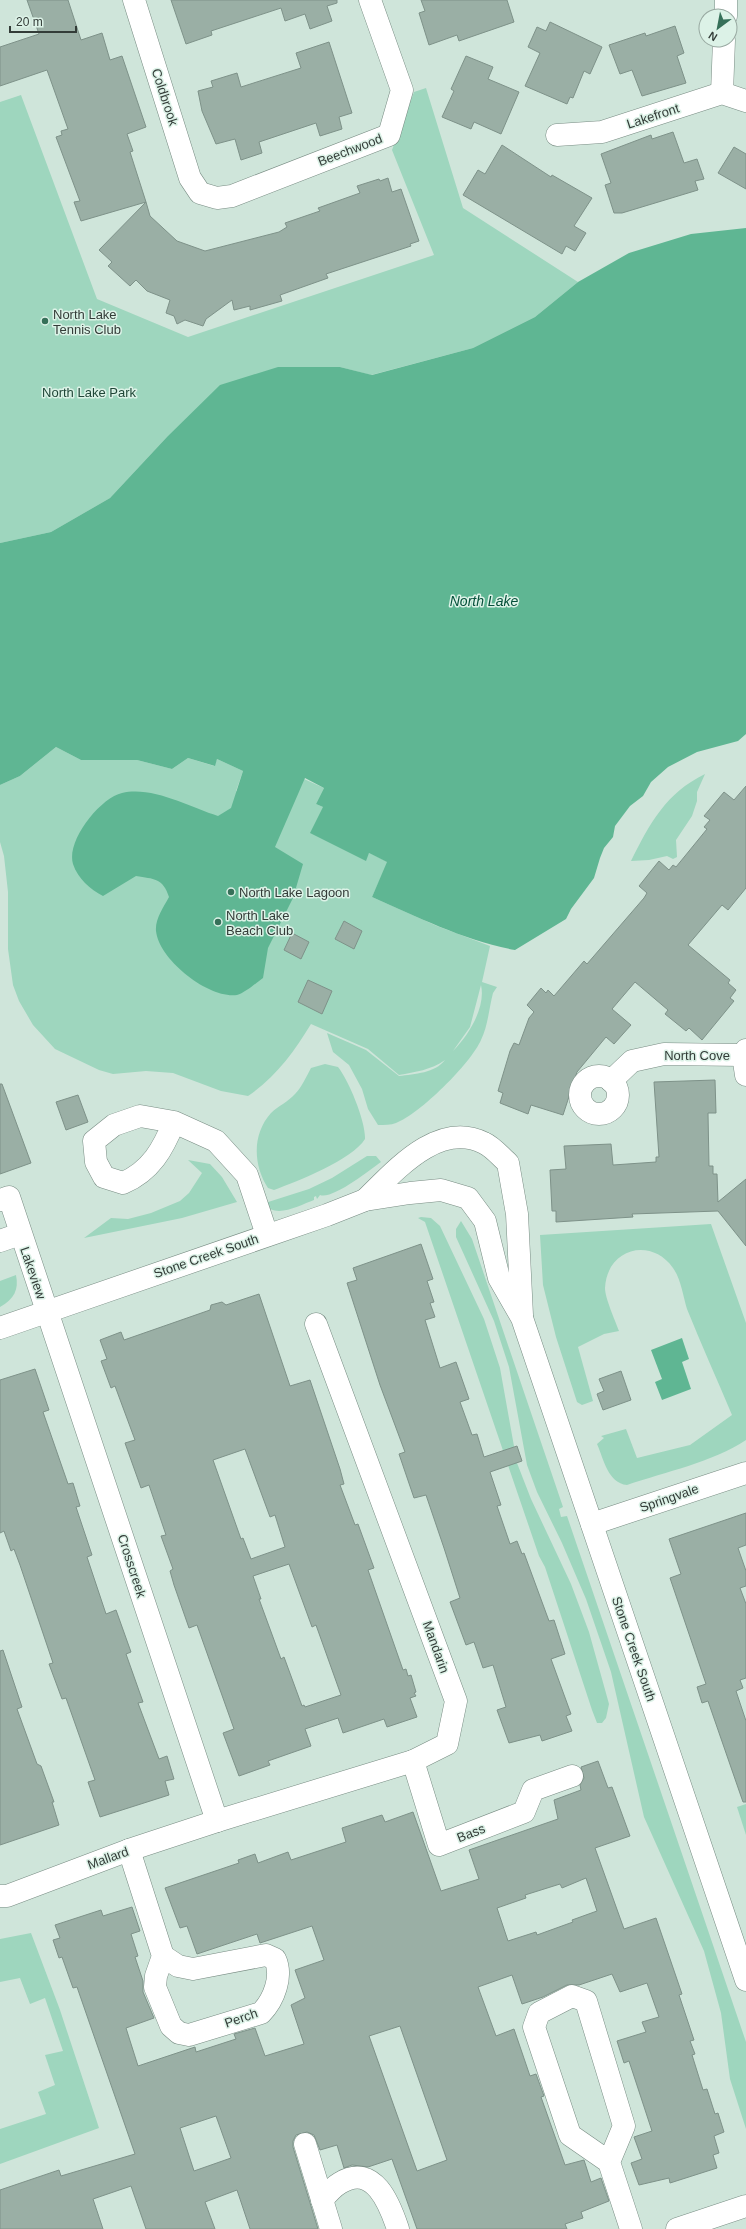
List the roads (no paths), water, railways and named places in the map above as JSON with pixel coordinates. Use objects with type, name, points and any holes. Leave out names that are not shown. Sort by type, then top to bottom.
[{"type":"street","name":"Coldbrook","points":[[134,0],[190,178],[200,193]]},
{"type":"street","name":"Beechwood","points":[[200,193],[217,198],[232,196],[389,136],[402,90],[370,0]]},
{"type":"street","points":[[724,48],[722,93],[746,101]]},
{"type":"street","name":"Lakefront","points":[[557,135],[602,132],[722,93]]},
{"type":"street","name":"North Cove","points":[[611,1081],[632,1061],[664,1054],[745,1060]]},
{"type":"street","points":[[174,1122],[216,1141],[247,1175],[267,1235]]},
{"type":"street","name":"Stone Creek South","points":[[365,1200],[405,1161],[437,1142],[460,1136],[485,1143],[508,1163],[517,1214],[522,1318]]},
{"type":"street","name":"Stone Creek South","points":[[0,1328],[327,1215],[365,1200],[440,1190],[468,1198],[485,1221],[499,1278],[522,1318],[746,1980]]},
{"type":"street","name":"Lakeview","points":[[0,1200],[9,1197],[46,1311]]},
{"type":"street","name":"Lakeview","points":[[0,1241],[20,1234]]},
{"type":"street","name":"Crosscreek","points":[[46,1311],[217,1821]]},
{"type":"street","name":"Mandarin","points":[[217,1821],[413,1761],[447,1744],[456,1701],[316,1324]]},
{"type":"street","name":"Springvale","points":[[592,1524],[746,1473]]},
{"type":"street","name":"Bass","points":[[413,1761],[439,1845],[524,1812],[533,1790],[572,1776]]},
{"type":"street","name":"Mallard","points":[[0,1896],[7,1896],[129,1850],[217,1821]]},
{"type":"street","points":[[129,1850],[163,1956]]},
{"type":"street","name":"Perch","points":[[266,1955],[275,1959],[279,1967],[274,1995],[268,2005],[261,2012],[189,2035],[179,2033],[171,2026],[155,1987],[156,1976],[163,1956],[178,1966],[193,1969],[266,1955]]},
{"type":"street","points":[[609,2162],[624,2126],[586,2000],[572,1996],[539,2013],[534,2027],[570,2135],[609,2162],[631,2229]]},
{"type":"street","points":[[305,2144],[331,2229]]},
{"type":"street","points":[[322,2200],[339,2183],[359,2177],[373,2183],[382,2190],[391,2207],[398,2229]]},
{"type":"street","points":[[677,2229],[746,2206]]},
{"type":"water","name":"North Lake","points":[[746,228],[746,734],[738,741],[697,752],[668,767],[651,782],[643,796],[630,806],[615,826],[613,837],[604,848],[594,878],[571,909],[566,919],[515,950],[460,935],[372,897],[387,862],[369,853],[366,861],[310,833],[323,807],[316,804],[324,788],[305,778],[275,847],[303,864],[293,898],[268,948],[263,978],[240,994],[226,995],[213,991],[187,975],[166,954],[159,942],[156,931],[158,918],[169,897],[164,886],[157,880],[136,876],[103,896],[85,883],[75,869],[72,855],[75,844],[80,833],[95,812],[104,803],[122,793],[146,792],[171,798],[218,816],[231,808],[243,771],[217,759],[215,766],[188,758],[172,769],[137,760],[81,760],[56,747],[20,776],[0,785],[0,543],[51,532],[110,498],[166,438],[220,385],[278,367],[340,367],[372,375],[473,348],[535,317],[578,282],[629,253],[691,234]]},
{"type":"water","points":[[682,1338],[689,1359],[682,1362],[691,1389],[662,1400],[655,1382],[662,1379],[651,1350]]},
{"type":"place","name":"North Lake Tennis Club","points":[[45,321]]},
{"type":"place","name":"North Lake Lagoon","points":[[231,892]]},
{"type":"place","name":"North Lake Beach Club","points":[[218,922]]},
{"type":"park label","name":"North Lake Park","points":[[89,392]]}]
